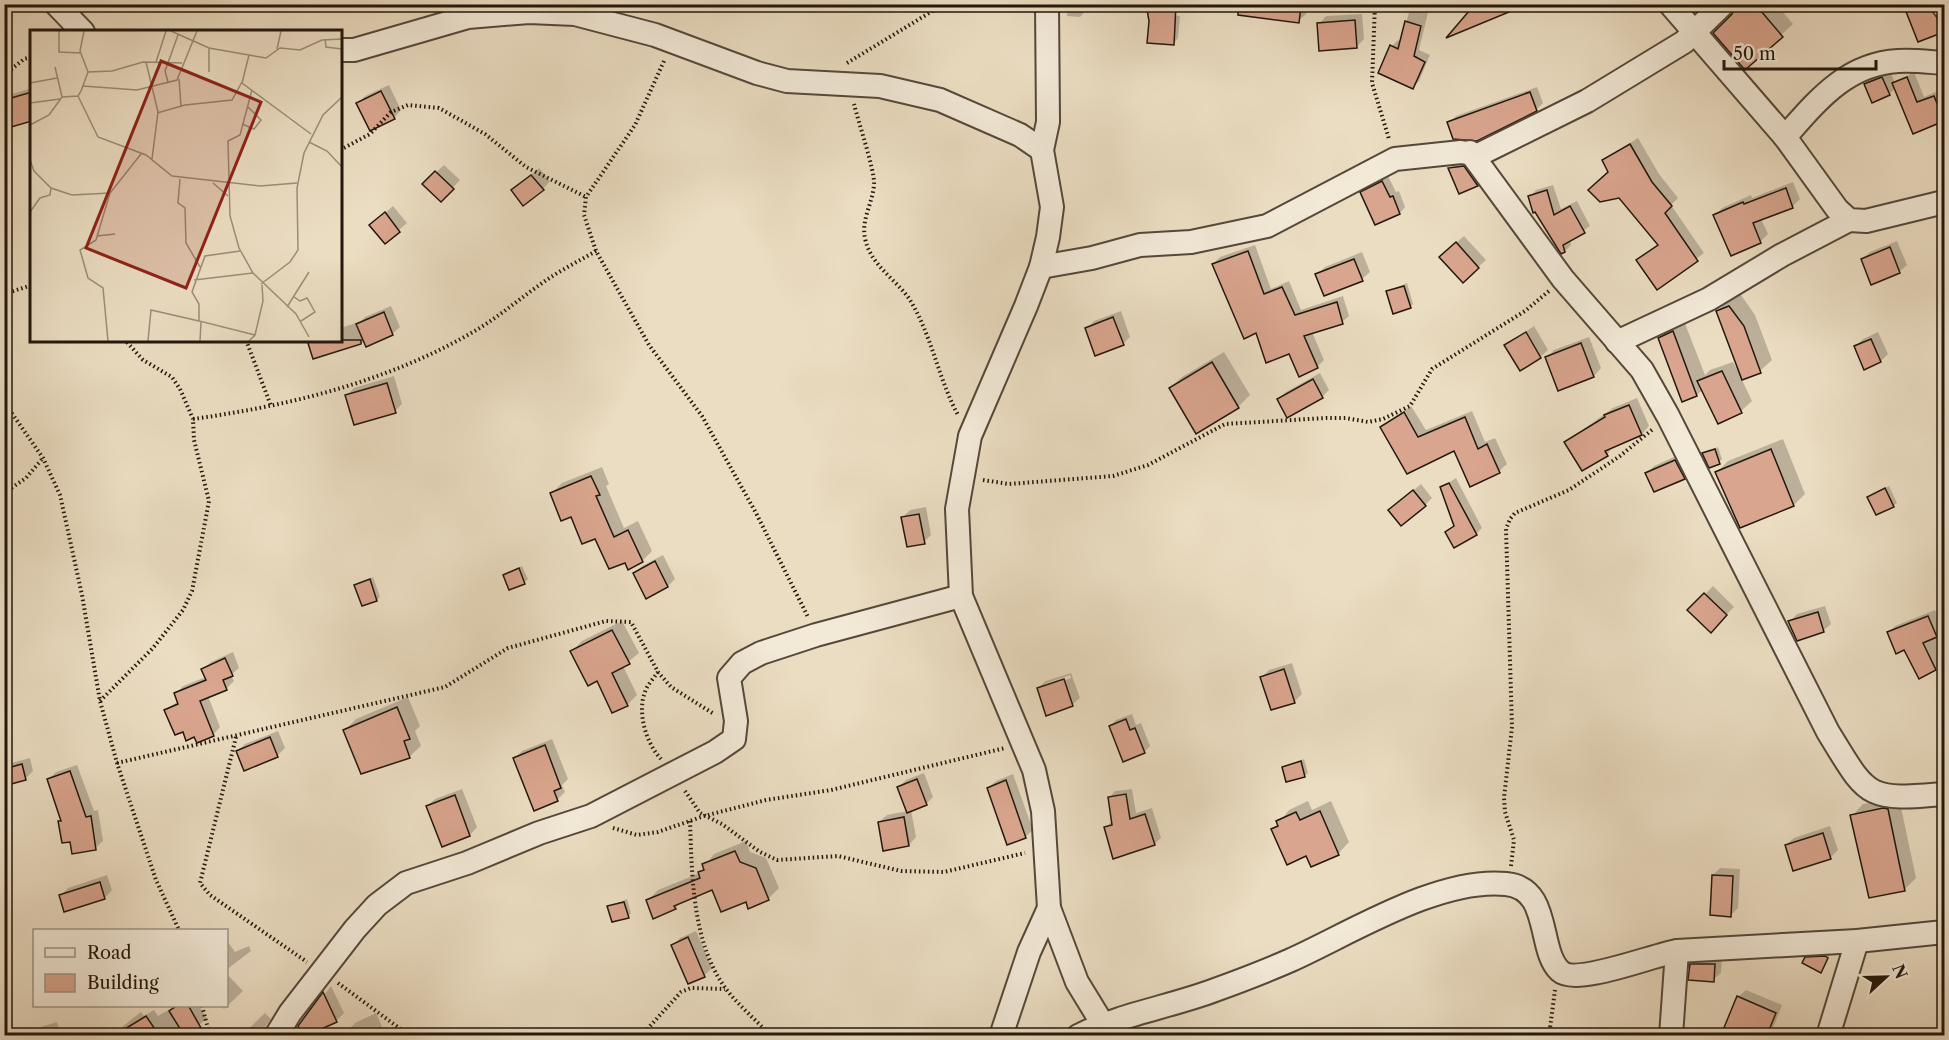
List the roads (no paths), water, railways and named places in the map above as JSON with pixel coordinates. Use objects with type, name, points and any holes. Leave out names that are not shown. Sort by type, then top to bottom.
[{"type":"street","points":[[56,4],[81,30]]},
{"type":"street","points":[[1047,4],[1048,122],[1042,150],[1052,207],[1041,267],[970,436],[957,509],[961,596],[1040,789],[1049,908],[1077,982],[1107,1029]]},
{"type":"street","points":[[1670,4],[1785,137],[1837,209],[1849,220]]},
{"type":"street","points":[[1041,267],[1092,258],[1140,245],[1191,242],[1267,226],[1395,159],[1470,152],[1478,155],[1587,101],[1684,42],[1723,4]]},
{"type":"street","points":[[342,50],[354,50],[468,17],[574,9],[675,42],[757,73],[787,81],[880,86],[940,100],[1020,135],[1042,150]]},
{"type":"street","points":[[1785,137],[1827,90],[1851,74],[1876,64],[1899,61],[1944,63]]},
{"type":"street","points":[[1470,152],[1563,279],[1642,370],[1668,416],[1828,732],[1857,780],[1868,790],[1881,795],[1944,794]]},
{"type":"street","points":[[1617,342],[1709,299],[1782,255],[1849,220],[1866,221],[1944,202]]},
{"type":"street","points":[[276,1035],[321,971],[377,905],[406,883],[468,863],[591,816],[734,739],[736,728],[729,678],[741,663],[761,653],[816,635],[961,596]]},
{"type":"street","points":[[1078,1035],[1107,1029],[1291,960],[1370,920],[1432,896],[1478,885],[1516,885],[1530,896],[1546,932],[1555,965],[1561,973],[1577,977],[1656,954],[1677,951],[1857,941],[1944,932]]},
{"type":"street","points":[[1001,1035],[1029,952],[1049,908]]},
{"type":"street","points":[[1828,1035],[1857,941]]},
{"type":"street","points":[[1671,1035],[1677,951]]}]
